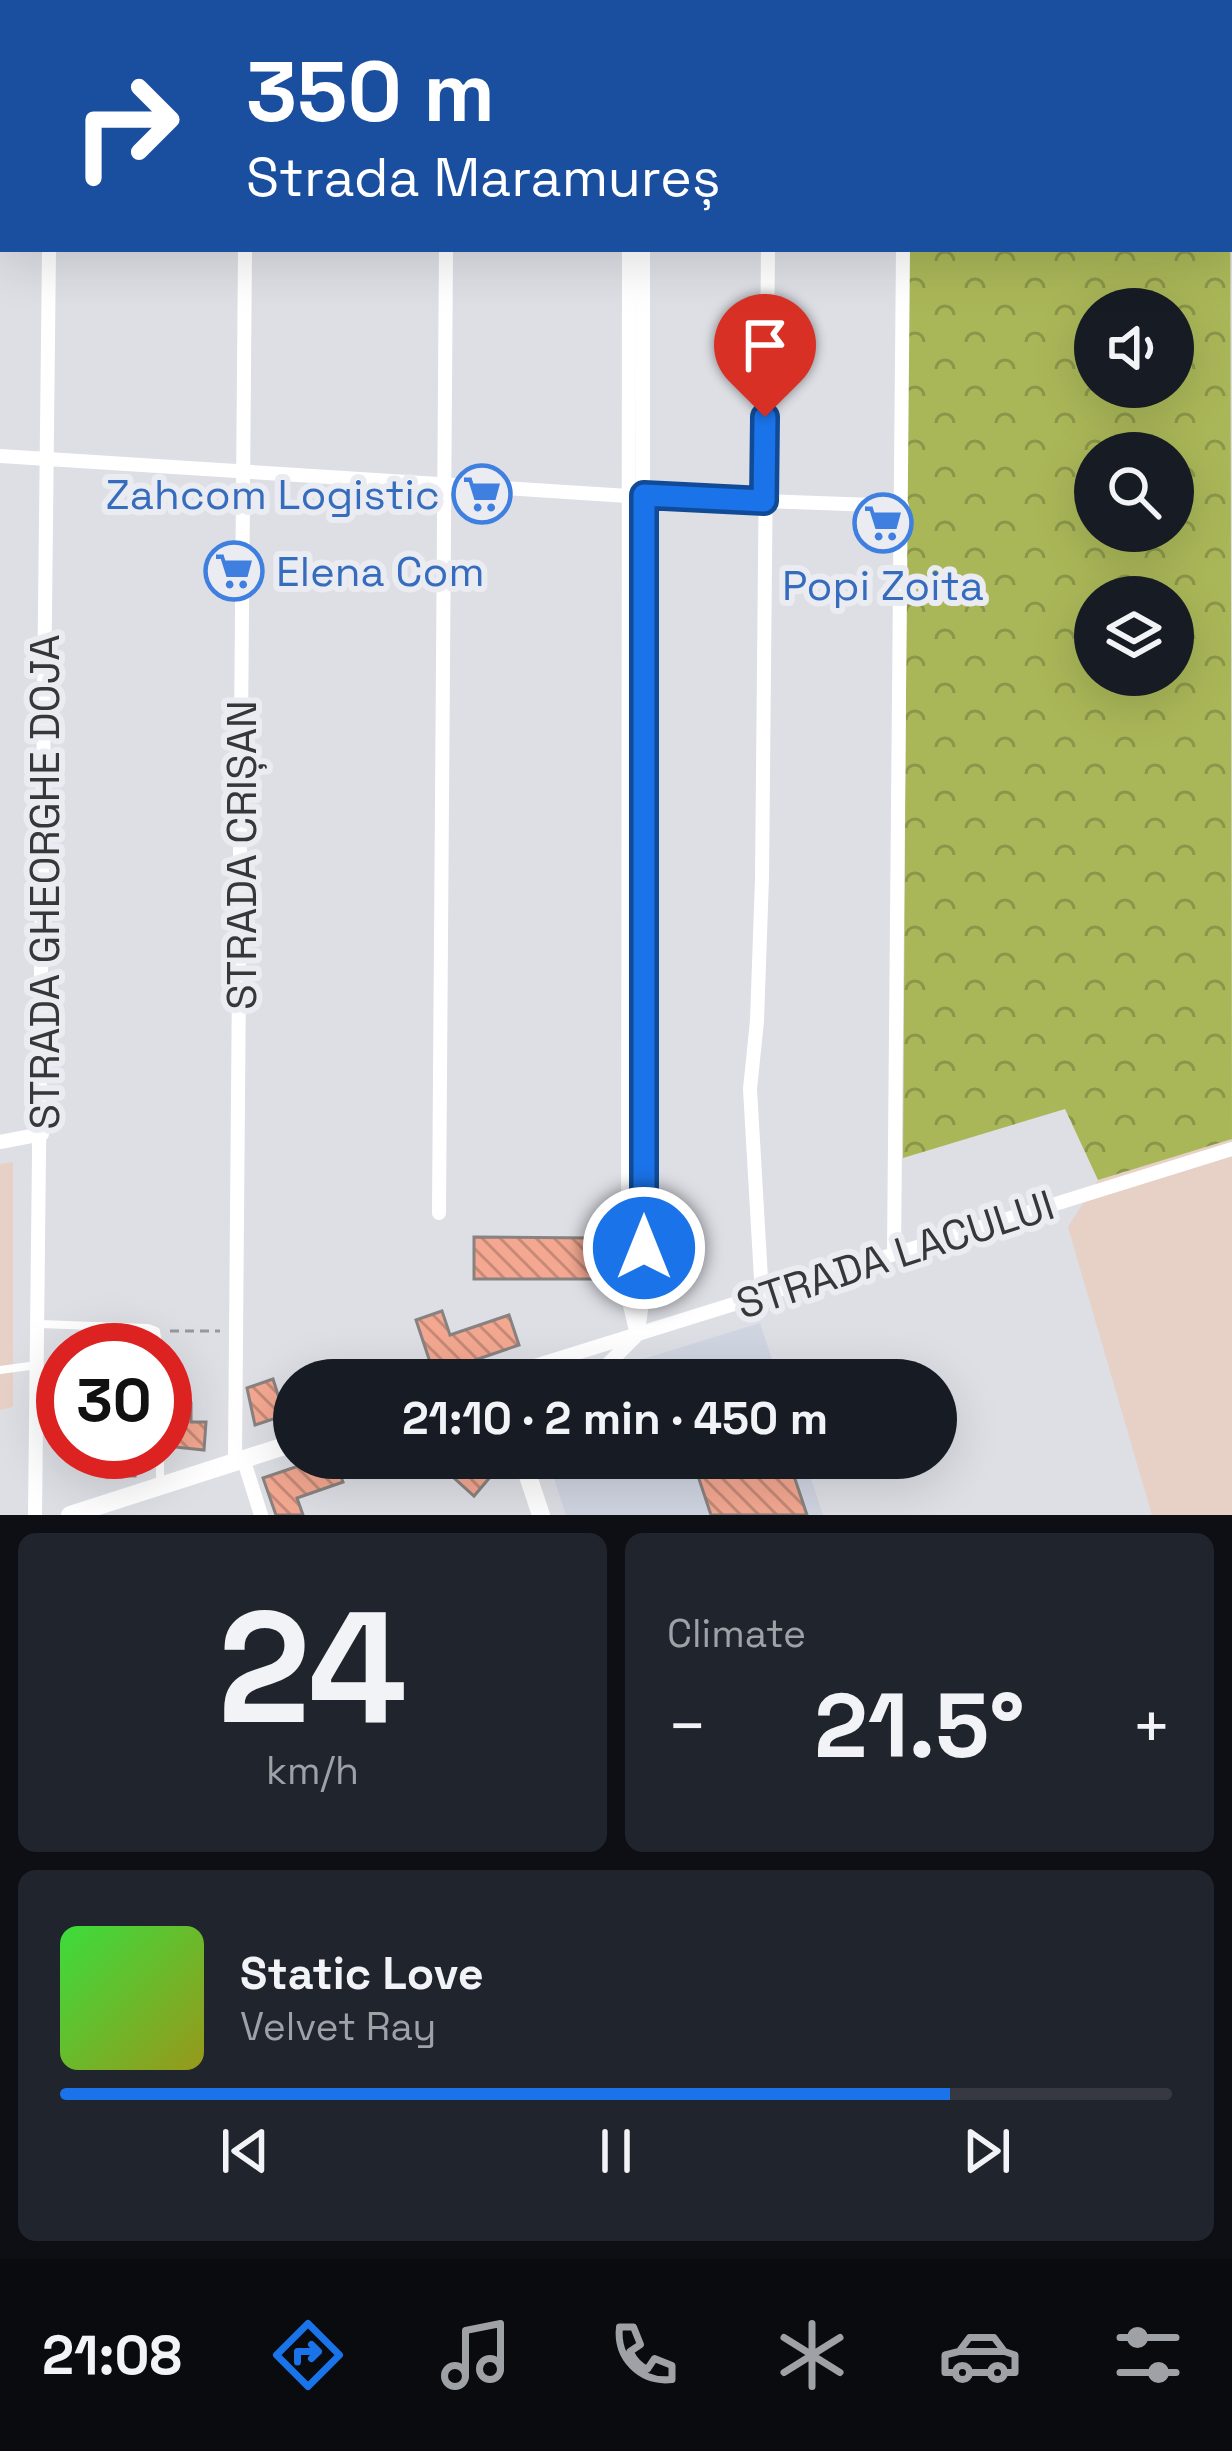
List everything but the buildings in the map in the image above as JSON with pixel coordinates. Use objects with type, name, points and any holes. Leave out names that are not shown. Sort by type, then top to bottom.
[{"type":"street","name":"STRADA GHEORGHE DOJA","points":[[40,1323],[49,252]]},
{"type":"street","name":"STRADA CRIȘAN","points":[[245,252],[236,1331],[239,1459],[261,1515]]},
{"type":"street","points":[[439,1213],[446,252]]},
{"type":"street","points":[[612,1359],[637,1335],[644,1295],[629,252]]},
{"type":"street","points":[[636,495],[643,252]]},
{"type":"street","points":[[762,1296],[750,1089],[762,878],[769,252]]},
{"type":"street","points":[[894,1254],[903,252]]},
{"type":"street","points":[[0,456],[636,495],[902,506]]},
{"type":"street","points":[[0,1142],[42,1134]]},
{"type":"street","name":"STRADA LACULUI","points":[[559,1359],[1232,1149]]},
{"type":"street","points":[[70,1515],[273,1449]]},
{"type":"street","name":"STRADA GHEORGHE DOJA","points":[[35,1515],[36,1465]]},
{"type":"street","points":[[529,1479],[541,1515]]},
{"type":"lane","points":[[0,1370],[36,1365]]},
{"type":"lane","points":[[160,1479],[160,1486]]},
{"type":"path","points":[[192,1331],[236,1331]]},
{"type":"shaded area","points":[[1232,1139],[1232,1515],[1152,1515],[1068,1227],[1098,1180]]},
{"type":"shaded area","points":[[13,1162],[13,1407],[0,1410],[0,1164]]},
{"type":"shaded area","points":[[760,1323],[772,1359],[643,1359]]},
{"type":"shaded area","points":[[554,1479],[811,1479],[823,1515],[566,1515]]},
{"type":"green space","points":[[904,252],[1230,252],[1232,1139],[1098,1180],[1065,1109],[903,1158]]},
{"type":"place","name":"Zahcom Logistic","points":[[482,494]]},
{"type":"place","name":"Popi Zoita","points":[[883,523]]},
{"type":"place","name":"Elena Com","points":[[234,571]]},
{"type":"route","points":[[644,1248],[644,495],[764,501],[765,417]]}]
